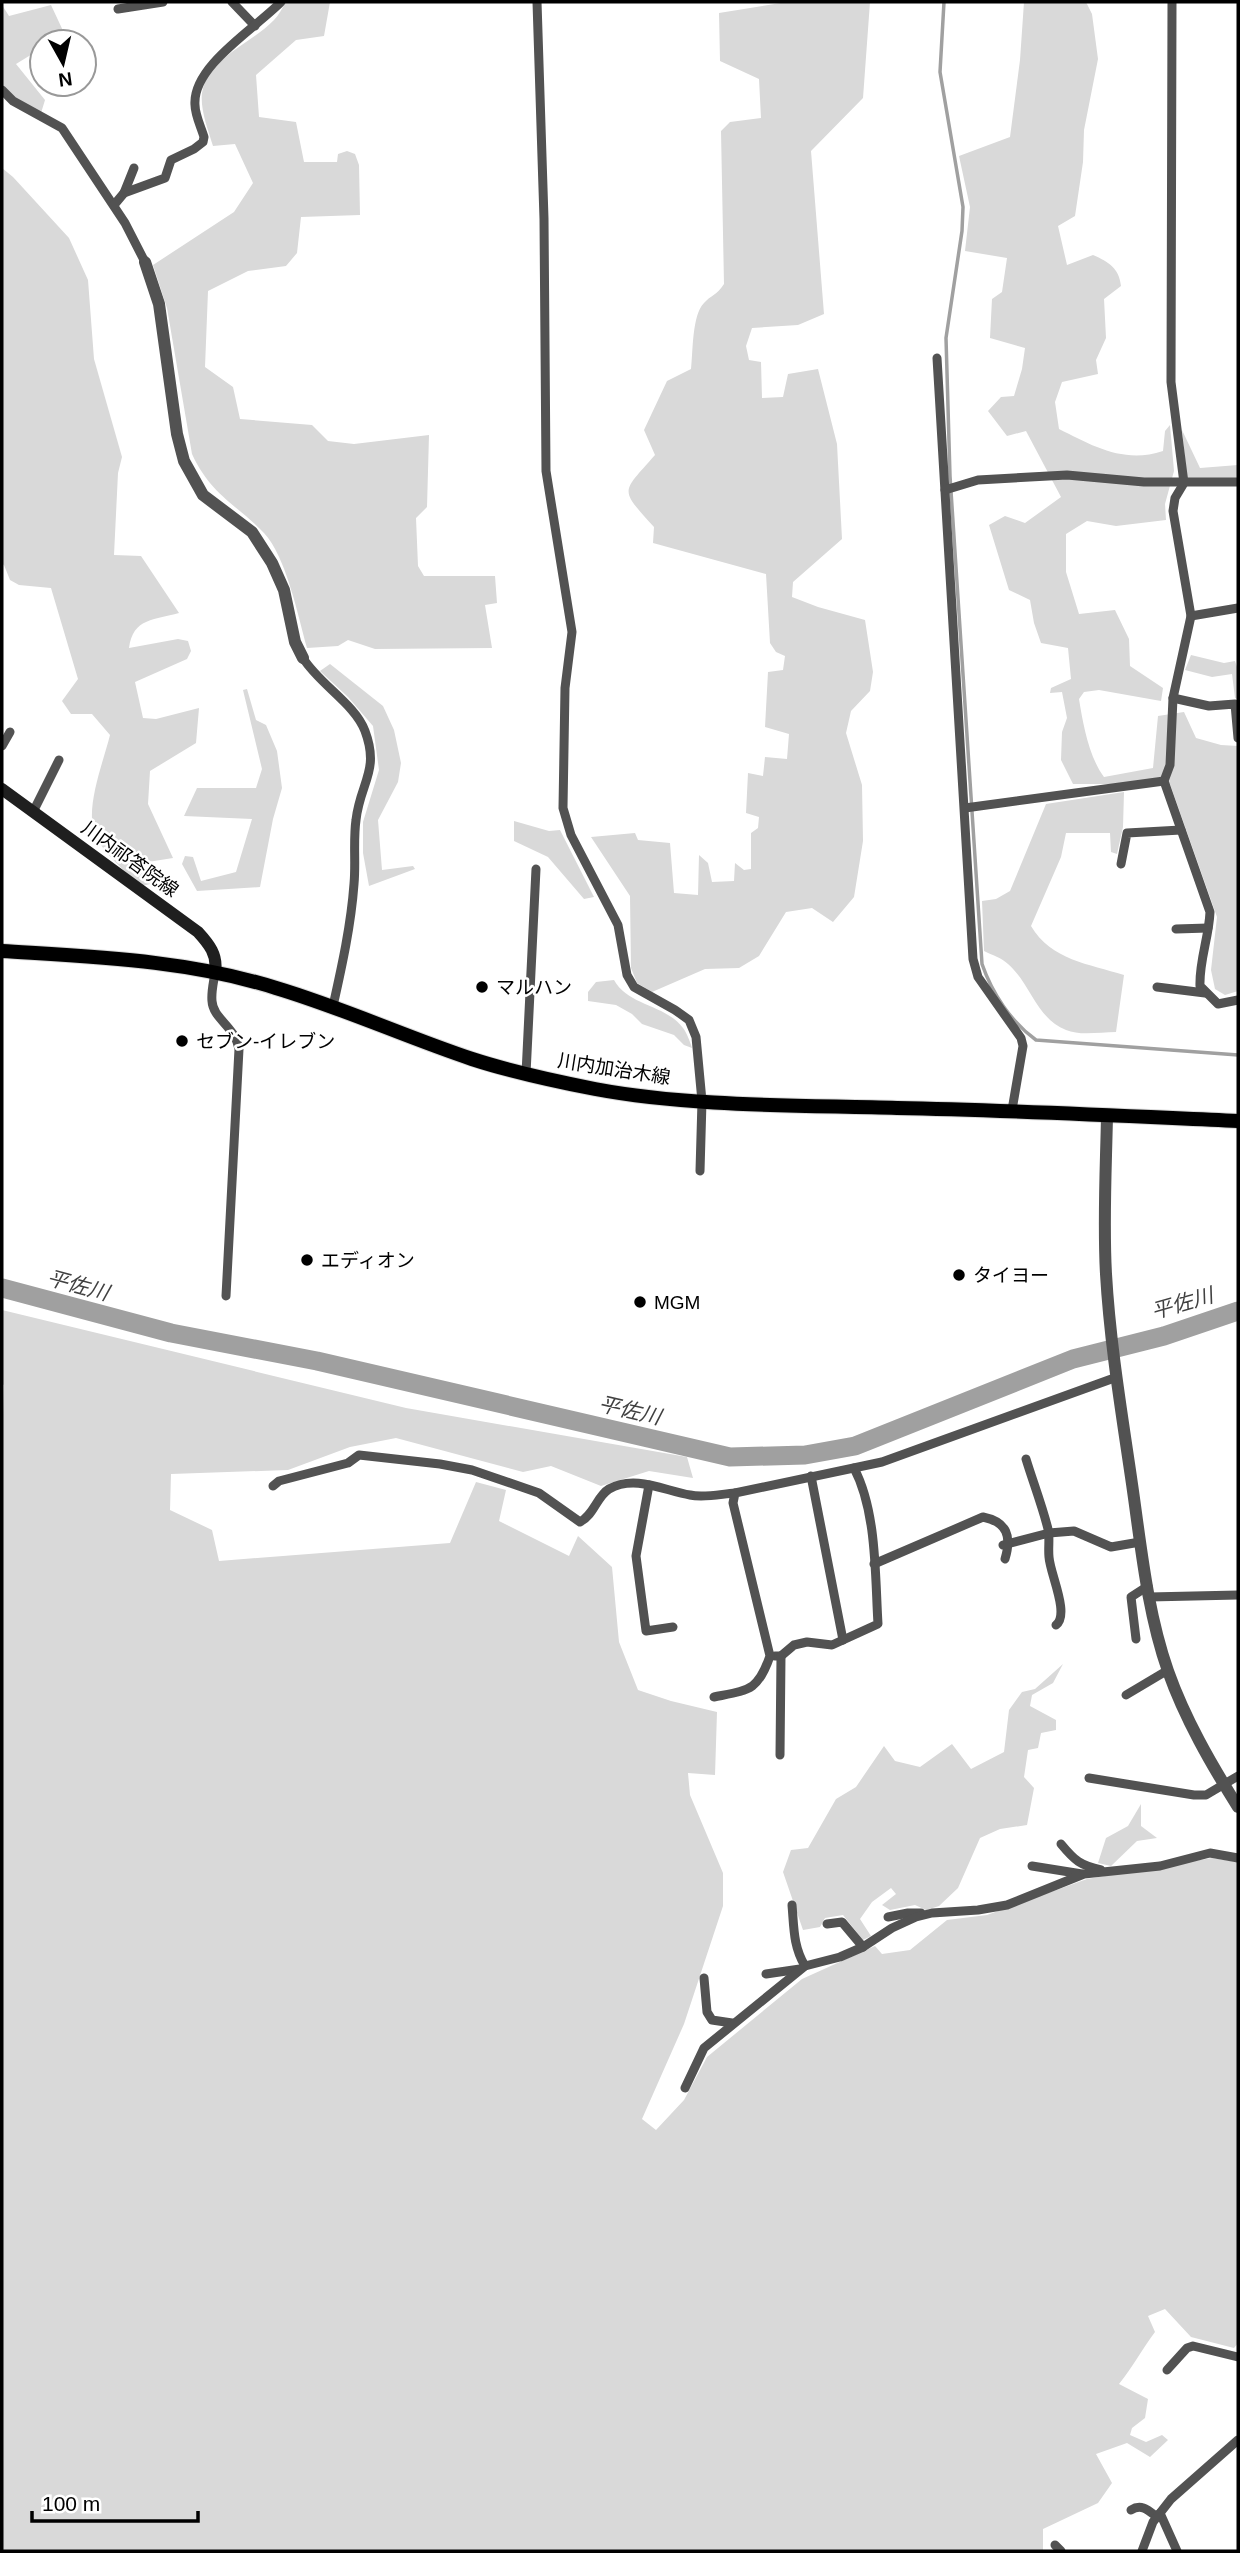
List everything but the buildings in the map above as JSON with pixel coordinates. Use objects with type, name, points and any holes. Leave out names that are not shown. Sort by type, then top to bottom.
[{"type":"main road","name":"川内祁答院線","points":[[2,789],[198,932],[217,961],[215,972]]},
{"type":"main road","name":"川内加治木線","points":[[2,951],[128,959],[215,972],[333,1006],[473,1059],[599,1089],[702,1101],[1012,1110],[1238,1121]]},
{"type":"street","points":[[118,9],[163,2]]},
{"type":"street","points":[[232,2],[255,26]]},
{"type":"street","points":[[124,192],[165,177],[167,165],[171,160],[203,142],[195,105],[197,87],[207,68],[281,2]]},
{"type":"street","points":[[537,2],[544,219],[546,471],[572,632],[565,688],[563,808],[571,835],[618,925],[627,975],[634,987],[689,1020],[696,1037],[702,1101],[701,1171]]},
{"type":"street","points":[[1172,2],[1171,382],[1184,483],[1175,498],[1173,511],[1191,616],[1173,698],[1170,765],[1164,782],[1210,912],[1199,970],[1200,986],[1218,1004],[1238,1000]]},
{"type":"street","points":[[2,90],[13,101],[62,128],[114,205],[145,262],[159,304],[177,434],[184,461],[204,495],[253,532],[272,563],[284,590],[295,642],[303,658],[310,669],[361,722],[372,757],[372,766],[355,821],[354,887],[343,962],[333,1006]]},
{"type":"street","points":[[114,205],[124,192],[134,169]]},
{"type":"street","points":[[937,358],[949,489],[969,807],[973,959],[978,977],[1021,1038],[1023,1046],[1012,1110]]},
{"type":"street","points":[[949,489],[978,480],[1067,475],[1184,483],[1238,482]]},
{"type":"street","points":[[1191,616],[1238,608]]},
{"type":"street","points":[[1173,698],[1209,706],[1235,704],[1238,738]]},
{"type":"street","points":[[2,746],[10,732]]},
{"type":"street","points":[[33,812],[59,760]]},
{"type":"street","points":[[969,807],[1164,782]]},
{"type":"street","points":[[1121,864],[1126,833],[1181,830]]},
{"type":"street","points":[[526,1073],[536,869]]},
{"type":"street","points":[[1176,929],[1208,928]]},
{"type":"street","points":[[215,972],[211,1003],[217,1015],[237,1036],[239,1049],[226,1296]]},
{"type":"street","points":[[1157,987],[1205,993]]},
{"type":"street","points":[[1107,1116],[1105,1248],[1110,1326],[1148,1592],[1168,1670],[1187,1717],[1238,1807]]},
{"type":"street","points":[[273,1486],[279,1481],[348,1463],[359,1455],[440,1464],[472,1470],[539,1493],[580,1522],[586,1519],[607,1490],[621,1485],[649,1485],[692,1496],[735,1493],[882,1462],[1117,1374]]},
{"type":"street","points":[[1026,1460],[1049,1532],[1049,1557],[1054,1583],[1061,1600],[1061,1619],[1056,1625]]},
{"type":"street","points":[[770,1656],[781,1656],[794,1645],[807,1642],[832,1645],[878,1624],[869,1521],[860,1480],[854,1468]]},
{"type":"street","points":[[811,1476],[843,1640]]},
{"type":"street","points":[[649,1485],[636,1556],[641,1607],[646,1630],[673,1627]]},
{"type":"street","points":[[714,1697],[756,1686],[763,1676],[770,1656],[733,1503],[735,1493]]},
{"type":"street","points":[[874,1564],[983,1517],[996,1520],[1004,1528],[1005,1559]]},
{"type":"street","points":[[1006,1544],[1049,1532],[1074,1531],[1111,1547],[1140,1542]]},
{"type":"street","points":[[1136,1639],[1131,1597],[1148,1592],[1238,1595]]},
{"type":"street","points":[[780,1755],[781,1656]]},
{"type":"street","points":[[1126,1695],[1168,1670]]},
{"type":"street","points":[[1089,1778],[1206,1795],[1238,1776]]},
{"type":"street","points":[[1061,1844],[1072,1858],[1083,1866],[1110,1872]]},
{"type":"street","points":[[1032,1866],[1084,1874],[1160,1866],[1210,1853],[1238,1858]]},
{"type":"street","points":[[766,1975],[840,1956],[863,1947],[892,1928],[925,1915],[1007,1905],[1084,1874]]},
{"type":"street","points":[[792,1905],[796,1952],[803,1967]]},
{"type":"street","points":[[888,1917],[920,1912],[925,1915]]},
{"type":"street","points":[[827,1924],[842,1922],[863,1947]]},
{"type":"street","points":[[685,2088],[704,2048],[803,1967]]},
{"type":"street","points":[[704,1978],[707,2012],[712,2020],[732,2023]]},
{"type":"street","points":[[1167,2370],[1187,2348],[1193,2346],[1238,2357]]},
{"type":"street","points":[[1142,2551],[1159,2515],[1171,2499],[1238,2440]]},
{"type":"street","points":[[1131,2510],[1140,2507],[1159,2515],[1177,2551]]},
{"type":"shaded area","points":[[286,2],[330,2],[324,36],[296,40],[256,75],[259,117],[296,122],[304,162],[337,162],[338,154],[347,151],[355,154],[359,165],[360,215],[301,217],[297,253],[286,266],[248,271],[208,291],[205,367],[233,387],[240,419],[312,425],[328,441],[354,444],[429,435],[427,507],[416,518],[418,566],[424,576],[495,576],[497,603],[485,605],[492,648],[375,649],[348,640],[338,646],[307,648],[285,571],[272,543],[215,489],[192,454],[167,308],[153,265],[234,212],[253,183],[235,144],[213,146],[203,113],[202,93],[213,70],[274,20]]},
{"type":"shaded area","points":[[787,2],[870,2],[863,98],[811,151],[824,314],[798,325],[752,328],[746,346],[749,360],[761,362],[762,398],[783,397],[788,374],[818,369],[837,444],[842,539],[793,582],[792,597],[865,620],[873,672],[870,691],[851,711],[846,733],[862,785],[863,841],[854,897],[833,922],[812,908],[786,912],[759,956],[739,968],[705,969],[652,992],[637,983],[631,968],[630,896],[591,837],[635,833],[638,840],[670,843],[674,893],[698,895],[699,855],[708,863],[712,882],[734,881],[735,863],[744,870],[751,869],[751,833],[758,828],[759,817],[746,813],[748,773],[763,776],[765,757],[787,759],[789,734],[765,727],[768,672],[783,670],[785,656],[776,652],[770,643],[766,574],[653,543],[654,527],[635,505],[629,491],[636,477],[655,455],[644,430],[667,381],[691,369],[697,316],[704,303],[724,284],[721,131],[730,122],[761,118],[759,79],[720,61],[719,13]]},
{"type":"shaded area","points":[[1024,2],[1086,2],[1092,14],[1098,59],[1084,130],[1083,162],[1075,216],[1058,226],[1067,265],[1093,255],[1112,266],[1121,286],[1104,299],[1106,338],[1096,360],[1098,374],[1062,382],[1055,402],[1059,429],[1109,451],[1135,455],[1163,451],[1165,431],[1170,425],[1174,471],[1165,504],[1166,520],[1116,526],[1087,521],[1066,534],[1066,572],[1079,614],[1115,610],[1129,639],[1130,666],[1163,688],[1161,701],[1099,690],[1084,692],[1079,699],[1082,719],[1091,750],[1104,777],[1153,768],[1158,716],[1184,712],[1196,738],[1221,745],[1238,746],[1238,991],[1225,995],[1215,989],[1211,970],[1217,917],[1170,784],[1073,784],[1061,760],[1062,732],[1067,718],[1062,692],[1050,693],[1051,688],[1071,679],[1068,648],[1041,643],[1030,600],[1009,590],[989,525],[1005,516],[1025,523],[1061,497],[1026,431],[1007,436],[988,411],[1001,397],[1014,396],[1025,348],[990,338],[992,299],[1002,292],[1007,258],[965,251],[970,207],[959,156],[1010,137]]},
{"type":"shaded area","points":[[2,5],[9,16],[51,5],[62,28],[28,28],[28,57],[16,64],[28,79],[28,98],[45,100],[41,113],[14,97],[2,84]]},
{"type":"shaded area","points":[[2,168],[69,238],[88,280],[94,359],[122,457],[118,473],[114,555],[141,556],[179,613],[153,619],[140,626],[131,638],[129,648],[178,639],[188,641],[191,651],[187,659],[135,682],[143,718],[156,719],[199,708],[196,743],[150,771],[148,804],[173,858],[148,862],[141,873],[152,878],[150,884],[142,886],[108,854],[94,832],[92,809],[110,735],[92,714],[71,714],[62,701],[78,679],[51,588],[19,585],[10,580],[2,564]]},
{"type":"shaded area","points":[[1182,430],[1200,468],[1238,465],[1238,478],[1187,478]]},
{"type":"shaded area","points":[[1191,655],[1224,663],[1235,661],[1238,670],[1238,699],[1235,698],[1232,674],[1212,677],[1185,670]]},
{"type":"shaded area","points":[[330,664],[383,706],[394,730],[401,763],[398,782],[378,820],[382,870],[413,866],[415,869],[369,886],[363,853],[363,822],[379,770],[373,726],[348,697],[320,671]]},
{"type":"shaded area","points":[[247,689],[256,720],[266,725],[277,751],[282,788],[260,887],[197,891],[182,864],[185,856],[193,857],[201,881],[236,872],[252,819],[184,816],[197,788],[256,788],[262,769],[243,690]]},
{"type":"shaded area","points":[[1124,792],[1123,827],[1117,854],[1111,852],[1110,833],[1066,833],[1061,857],[1031,926],[1039,937],[1060,954],[1124,975],[1116,1032],[1072,1032],[1056,1025],[1048,1017],[1008,964],[984,951],[982,901],[996,899],[1010,891],[1046,804]]},
{"type":"shaded area","points":[[514,821],[549,831],[560,830],[594,897],[584,899],[548,857],[514,841]]},
{"type":"shaded area","points":[[614,980],[628,995],[675,1020],[684,1030],[692,1048],[684,1045],[674,1035],[642,1024],[632,1014],[616,1005],[588,1001],[588,992],[596,982]]},
{"type":"shaded area","points":[[2,1310],[406,1408],[687,1457],[693,1478],[649,1471],[601,1486],[551,1466],[523,1472],[396,1438],[350,1447],[288,1470],[171,1474],[170,1510],[212,1530],[219,1561],[450,1543],[476,1482],[506,1490],[499,1521],[569,1556],[578,1536],[612,1567],[619,1642],[638,1690],[717,1712],[715,1775],[688,1773],[690,1795],[723,1873],[723,1906],[684,2024],[642,2119],[656,2130],[684,2100],[707,2057],[802,1979],[875,1946],[882,1954],[910,1950],[947,1920],[987,1915],[1087,1879],[1212,1858],[1237,1862],[1238,2343],[1234,2348],[1191,2337],[1165,2309],[1148,2316],[1155,2332],[1119,2384],[1148,2399],[1145,2418],[1132,2428],[1130,2435],[1146,2442],[1162,2435],[1168,2440],[1150,2457],[1127,2443],[1096,2454],[1112,2483],[1098,2503],[1043,2529],[1043,2551],[2,2551]]},
{"type":"shaded area","points":[[1063,1664],[1053,1683],[1032,1695],[1030,1706],[1056,1720],[1056,1730],[1041,1733],[1038,1748],[1028,1750],[1024,1777],[1034,1788],[1027,1825],[1000,1829],[980,1838],[958,1888],[939,1906],[926,1910],[915,1905],[890,1910],[882,1905],[896,1894],[891,1888],[872,1902],[860,1919],[871,1936],[863,1940],[843,1915],[825,1918],[820,1927],[803,1930],[783,1872],[791,1850],[808,1848],[836,1799],[856,1787],[884,1746],[895,1761],[920,1767],[952,1744],[971,1769],[1004,1752],[1009,1710],[1022,1692],[1035,1689]]},
{"type":"shaded area","points":[[1141,1804],[1141,1826],[1157,1838],[1137,1841],[1111,1866],[1098,1863],[1106,1838],[1128,1826]]},
{"type":"waterway","points":[[944,2],[940,72],[963,207],[946,338],[950,476],[982,964],[1003,1006],[1018,1025],[1036,1040],[1238,1055]]},
{"type":"waterway","name":"平佐川","points":[[2,1288],[171,1333],[317,1361],[730,1457],[805,1455],[855,1446],[1073,1359],[1164,1336],[1238,1311]]},
{"type":"place","name":"マルハン","points":[[482,987]]},
{"type":"place","name":"セブン-イレブン","points":[[182,1041]]},
{"type":"place","name":"エディオン","points":[[307,1260]]},
{"type":"place","name":"タイヨー","points":[[959,1275]]},
{"type":"place","name":"MGM","points":[[640,1302]]}]
